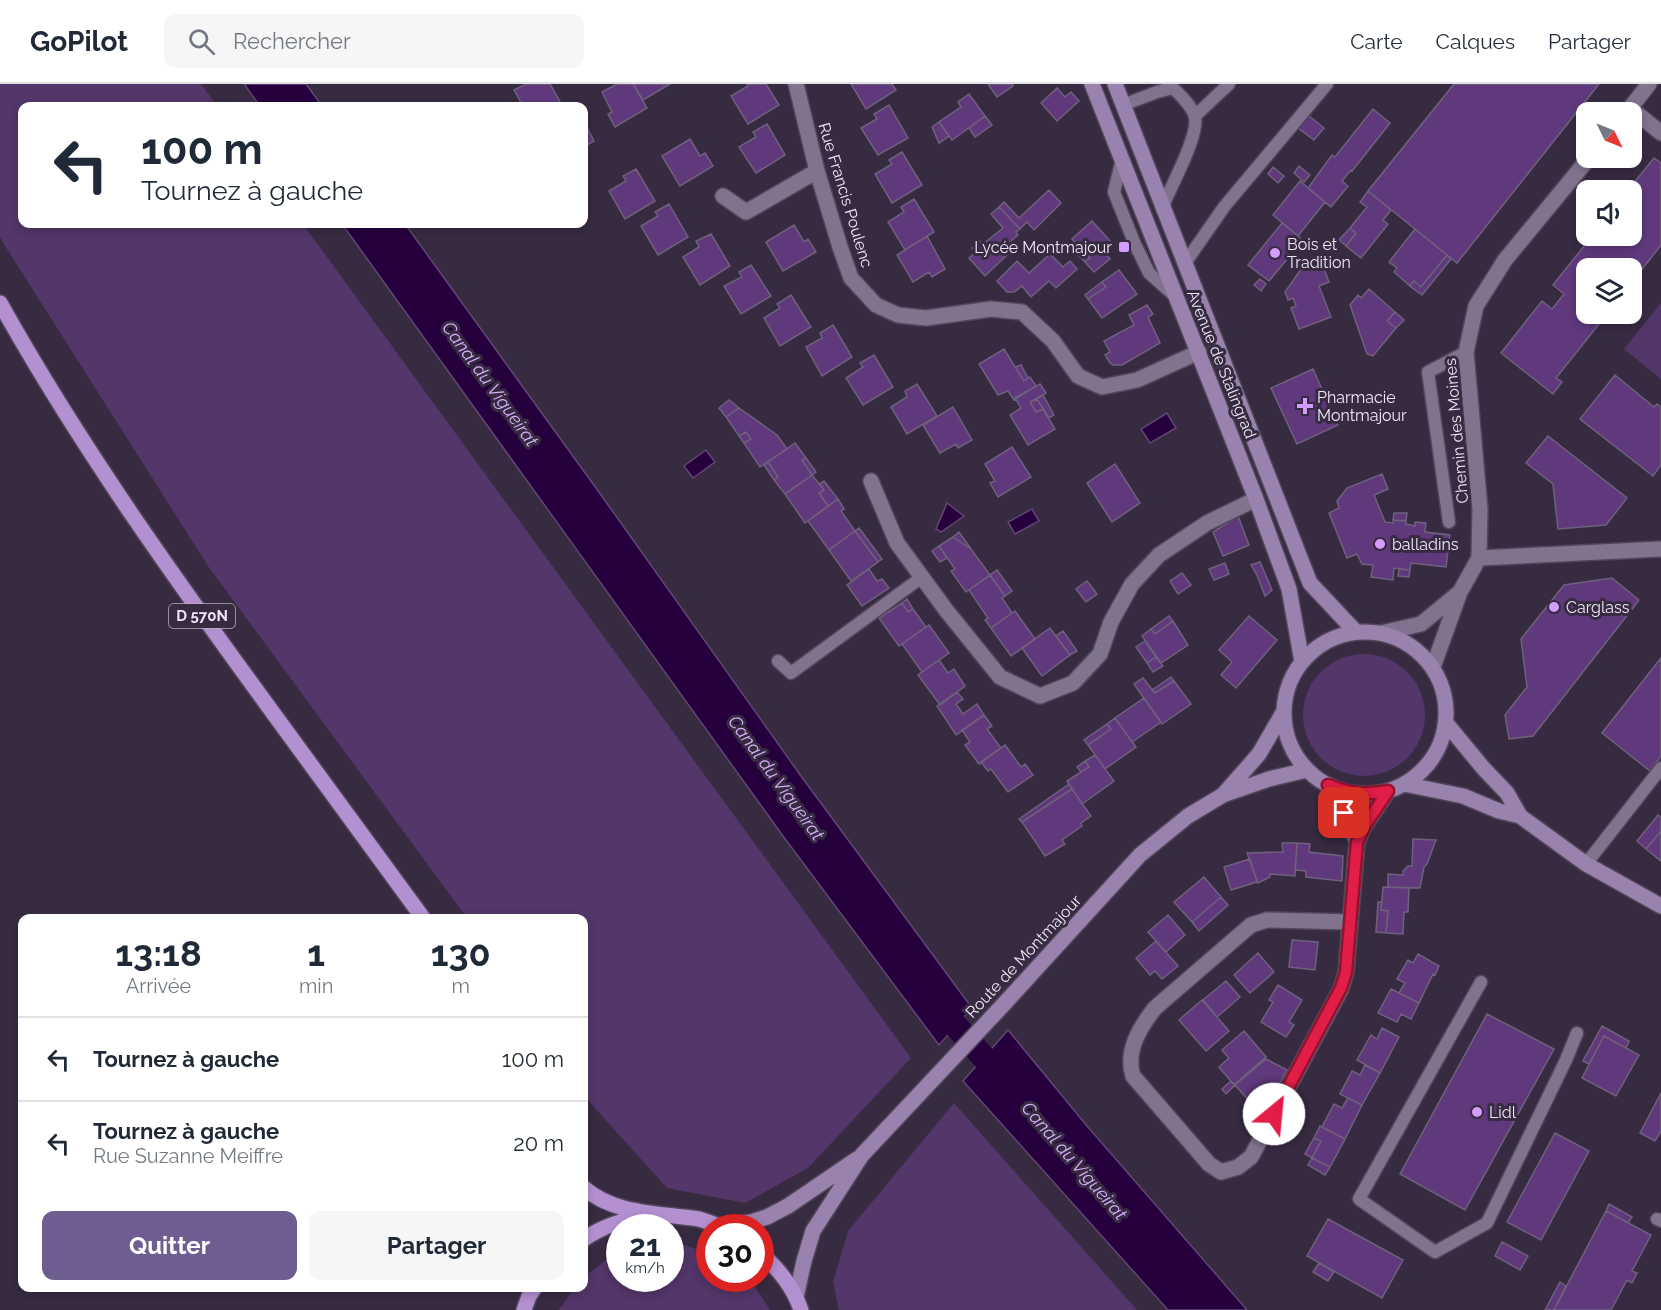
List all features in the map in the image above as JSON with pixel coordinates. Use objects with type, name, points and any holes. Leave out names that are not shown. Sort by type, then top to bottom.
[{"type":"main road","name":"Avenue de Stalingrad","points":[[1092,84],[1257,499],[1289,589],[1302,662]]},
{"type":"main road","name":"Avenue de Stalingrad","points":[[1115,84],[1230,376],[1263,478],[1279,506],[1310,583],[1356,632]]},
{"type":"main road","points":[[1123,105],[1117,119],[1130,152],[1124,164]]},
{"type":"main road","name":"D 570N","points":[[0,303],[72,423],[128,509],[201,614],[420,914]]},
{"type":"main road","points":[[1206,315],[1198,328],[1203,340],[1199,352],[1209,357],[1216,372],[1230,376]]},
{"type":"main road","points":[[1236,422],[1239,400]]},
{"type":"main road","points":[[1221,410],[1236,422],[1263,478],[1257,499],[1279,506]]},
{"type":"main road","points":[[1356,632],[1381,633],[1401,640],[1419,651],[1433,667],[1442,685],[1446,704],[1446,723],[1439,748],[1424,769],[1404,784],[1388,791],[1368,794],[1347,792],[1328,785],[1307,770],[1294,753],[1286,732],[1284,711],[1289,685],[1302,662],[1317,647],[1336,637],[1356,632]]},
{"type":"main road","name":"Route de Montmajour","points":[[1223,795],[1259,753],[1284,711]]},
{"type":"main road","points":[[1446,723],[1507,794],[1521,816],[1586,864],[1661,906]]},
{"type":"main road","name":"Route de Montmajour","points":[[799,1304],[804,1261],[813,1231],[862,1155],[1140,855],[1188,816],[1223,795],[1269,779],[1307,770]]},
{"type":"main road","points":[[1404,784],[1463,796],[1499,811],[1521,816]]},
{"type":"main road","name":"Route de Montmajour","points":[[773,1214],[862,1155]]},
{"type":"main road","points":[[588,1191],[615,1206],[652,1214]]},
{"type":"main road","points":[[588,1236],[606,1226]]},
{"type":"main road","points":[[774,1265],[780,1271],[799,1304]]},
{"type":"main road","points":[[524,1310],[532,1292]]},
{"type":"street","name":"Rue Francis Poulenc","points":[[796,84],[816,171],[851,278],[876,305],[898,315],[926,318],[992,309],[1022,312],[1053,342],[1078,376],[1102,387],[1137,380],[1199,352]]},
{"type":"street","points":[[1634,102],[1649,84]]},
{"type":"street","points":[[1642,120],[1661,133]]},
{"type":"street","name":"Chemin des Moines","points":[[1433,667],[1460,592],[1479,558],[1480,509],[1466,352],[1476,306],[1505,260],[1581,168]]},
{"type":"street","points":[[723,196],[746,212],[816,171]]},
{"type":"street","points":[[871,480],[897,543],[946,610],[1000,676],[1040,696],[1073,683],[1100,654],[1111,622],[1132,584],[1159,555],[1207,523],[1257,499]]},
{"type":"street","points":[[1479,558],[1661,549]]},
{"type":"street","name":"Chemin des Moines","points":[[1381,633],[1421,624],[1460,592]]},
{"type":"street","points":[[1328,785],[1357,842]]},
{"type":"street","points":[[1350,922],[1267,920],[1251,925],[1155,1008],[1144,1022],[1131,1052],[1130,1065],[1133,1076],[1209,1164],[1221,1172],[1238,1167],[1251,1156],[1341,988],[1346,972],[1357,842],[1365,825],[1388,791]]},
{"type":"lane","points":[[1195,116],[1229,84]]},
{"type":"lane","points":[[1185,263],[1224,207],[1327,84]]},
{"type":"lane","points":[[1123,105],[1171,86],[1182,96],[1195,116],[1193,139],[1163,206]]},
{"type":"lane","points":[[1449,522],[1428,372],[1466,352]]},
{"type":"lane","points":[[778,661],[791,673],[922,577]]},
{"type":"lane","points":[[1586,864],[1661,768]]},
{"type":"lane","points":[[1481,982],[1359,1199],[1434,1252],[1487,1222],[1577,1033]]},
{"type":"shaded area","points":[[0,84],[201,84],[214,102],[18,102],[18,228],[306,228],[911,1058],[808,1168],[745,1203],[667,1188],[588,1100],[588,914],[464,914],[208,566],[0,237]]},
{"type":"shaded area","points":[[1661,303],[1661,379],[1624,349]]},
{"type":"shaded area","points":[[1364,654],[1387,659],[1398,664],[1407,672],[1415,681],[1420,692],[1425,715],[1420,738],[1415,749],[1407,758],[1398,766],[1387,771],[1364,776],[1341,771],[1330,766],[1321,758],[1313,749],[1308,738],[1303,715],[1308,692],[1313,681],[1321,672],[1330,664],[1341,659]]},
{"type":"shaded area","points":[[954,1103],[1137,1310],[839,1310],[833,1282],[848,1231]]},
{"type":"shaded area","points":[[685,1245],[696,1249],[696,1292],[758,1292],[770,1310],[559,1310],[572,1292],[588,1292],[588,1274],[606,1260],[606,1292],[684,1292]]},
{"type":"water","points":[[244,84],[306,84],[319,102],[257,102]]},
{"type":"water","points":[[345,228],[408,228],[801,776],[972,1008],[939,1045],[783,836]]},
{"type":"water","points":[[1167,413],[1176,428],[1150,443],[1141,429]]},
{"type":"water","points":[[706,450],[715,462],[693,478],[684,466]]},
{"type":"water","points":[[947,503],[964,516],[941,532],[936,529]]},
{"type":"water","points":[[1032,509],[1039,521],[1015,534],[1008,522]]},
{"type":"water","points":[[1008,1030],[1087,1126],[1247,1310],[1168,1310],[963,1081]]},
{"type":"building","points":[[526,84],[550,84],[560,102],[521,102],[514,90]]},
{"type":"building","points":[[617,84],[633,84],[647,108],[615,127],[608,114],[612,112],[602,92]]},
{"type":"building","points":[[633,84],[670,84],[643,100]]},
{"type":"building","points":[[747,84],[766,84],[779,105],[748,124],[731,96],[748,86]]},
{"type":"building","points":[[851,84],[892,84],[896,90],[866,109]]},
{"type":"building","points":[[988,84],[1012,84],[1013,86],[997,97]]},
{"type":"building","points":[[1454,84],[1599,84],[1585,102],[1576,102],[1576,113],[1457,263],[1368,191]]},
{"type":"building","points":[[1057,88],[1065,97],[1071,92],[1079,101],[1057,121],[1041,103]]},
{"type":"building","points":[[969,94],[985,116],[952,140],[939,122],[961,107],[958,102]]},
{"type":"building","points":[[889,105],[908,138],[878,155],[861,128],[877,119],[874,114]]},
{"type":"building","points":[[1373,109],[1390,123],[1342,181],[1348,186],[1331,207],[1308,188],[1332,155],[1335,157]]},
{"type":"building","points":[[1308,115],[1324,128],[1314,140],[1298,128]]},
{"type":"building","points":[[985,116],[992,125],[975,137],[969,128]]},
{"type":"building","points":[[939,122],[949,136],[939,143],[932,127]]},
{"type":"building","points":[[767,124],[785,155],[756,173],[739,147],[756,137],[753,132]]},
{"type":"building","points":[[588,130],[594,141],[588,145]]},
{"type":"building","points":[[690,139],[700,156],[705,153],[713,166],[680,186],[662,156]]},
{"type":"building","points":[[902,152],[922,185],[892,203],[875,174],[892,164],[889,160]]},
{"type":"building","points":[[1654,158],[1661,163],[1661,245],[1642,269],[1642,258],[1576,258],[1576,324],[1599,324],[1556,378],[1562,382],[1553,394],[1501,353],[1542,301],[1552,309],[1564,294],[1553,285],[1584,246],[1642,246],[1642,180],[1636,180]]},
{"type":"building","points":[[1299,166],[1310,175],[1304,182],[1294,173]]},
{"type":"building","points":[[1273,167],[1284,176],[1278,183],[1268,174]]},
{"type":"building","points":[[636,169],[655,201],[625,219],[609,191],[626,181],[623,176]]},
{"type":"building","points":[[1300,181],[1325,202],[1298,236],[1273,215]]},
{"type":"building","points":[[1049,190],[1061,203],[1034,230],[1027,222],[1020,229],[999,207],[1004,202],[1019,218]]},
{"type":"building","points":[[1368,191],[1391,210],[1383,220],[1388,224],[1361,258],[1346,246],[1356,233],[1350,228],[1367,207],[1360,202]]},
{"type":"building","points":[[914,199],[934,232],[905,250],[888,222],[904,212],[901,207]]},
{"type":"building","points":[[669,204],[688,237],[658,255],[641,226],[658,216],[655,212]]},
{"type":"building","points":[[999,207],[1020,229],[1016,232],[1018,235],[1005,246],[1010,252],[985,276],[969,258],[976,252],[972,248],[980,241],[983,244],[1003,228],[991,214]]},
{"type":"building","points":[[1092,221],[1110,241],[1101,249],[1110,259],[1094,272],[1085,262],[1090,258],[1072,239]]},
{"type":"building","name":"Bois et Tradition","points":[[1282,223],[1303,240],[1269,281],[1248,265]]},
{"type":"building","points":[[794,225],[804,242],[808,239],[816,252],[783,271],[766,242]]},
{"type":"building","points":[[1350,228],[1356,233],[1346,246],[1339,240]]},
{"type":"building","points":[[1415,229],[1447,255],[1421,287],[1414,281],[1410,286],[1394,272],[1397,268],[1389,262]]},
{"type":"building","points":[[711,234],[730,266],[700,285],[683,257],[699,247],[696,241]]},
{"type":"building","points":[[927,236],[945,269],[932,277],[929,272],[913,282],[897,255]]},
{"type":"building","points":[[1081,248],[1090,258],[1085,262],[1076,253]]},
{"type":"building","points":[[1050,254],[1063,267],[1070,261],[1077,269],[1056,288],[1049,281],[1031,297],[1022,286],[1014,292],[1007,292],[997,281],[1017,261],[1029,273]]},
{"type":"building","points":[[1447,255],[1451,259],[1422,295],[1410,286],[1414,281],[1421,287]]},
{"type":"building","points":[[1319,256],[1329,282],[1319,286],[1331,317],[1299,329],[1291,308],[1296,306],[1293,298],[1288,300],[1285,292],[1308,259]]},
{"type":"building","points":[[751,265],[771,296],[741,314],[724,286],[742,277],[739,272]]},
{"type":"building","points":[[1119,270],[1137,294],[1102,318],[1088,299],[1106,287],[1102,282]]},
{"type":"building","points":[[1260,279],[1266,284],[1261,291],[1254,285]]},
{"type":"building","points":[[1102,282],[1106,287],[1088,299],[1085,295]]},
{"type":"building","points":[[1369,289],[1395,312],[1387,321],[1396,328],[1373,356],[1367,354],[1350,305],[1358,295],[1361,298]]},
{"type":"building","points":[[791,295],[811,327],[780,346],[764,318],[780,308],[777,304]]},
{"type":"building","points":[[1147,305],[1153,314],[1148,317],[1160,343],[1122,365],[1113,365],[1105,355],[1110,352],[1104,341],[1134,325],[1129,315]]},
{"type":"building","points":[[1395,312],[1404,320],[1396,328],[1387,321]]},
{"type":"building","points":[[833,325],[852,357],[822,376],[806,347],[822,338],[820,333]]},
{"type":"building","points":[[1004,349],[1024,381],[1030,377],[1036,386],[1014,400],[1008,391],[998,395],[979,364]]},
{"type":"building","points":[[874,355],[893,387],[863,405],[846,378],[863,367],[860,363]]},
{"type":"building","points":[[1021,365],[1028,378],[1024,381],[1015,367]]},
{"type":"building","name":"Pharmacie Montmajour","points":[[1313,369],[1338,425],[1297,444],[1271,388]]},
{"type":"building","points":[[1615,375],[1654,407],[1657,404],[1661,407],[1661,465],[1653,476],[1580,419]]},
{"type":"building","points":[[917,384],[937,416],[907,434],[891,407],[907,397],[905,391]]},
{"type":"building","points":[[1040,384],[1046,393],[1030,402],[1036,412],[1043,409],[1055,429],[1028,445],[1010,415],[1021,408],[1015,398]]},
{"type":"building","points":[[1043,395],[1054,415],[1049,418],[1037,399]]},
{"type":"building","points":[[1037,399],[1043,409],[1036,412],[1030,402]]},
{"type":"building","points":[[729,400],[739,408],[726,417],[719,408]]},
{"type":"building","points":[[953,407],[972,440],[958,448],[956,444],[940,453],[923,425]]},
{"type":"building","points":[[739,408],[777,435],[787,449],[760,467],[744,443],[751,439],[746,432],[739,436],[726,417]]},
{"type":"building","points":[[746,432],[751,439],[744,443],[739,436]]},
{"type":"building","points":[[1548,436],[1627,498],[1606,525],[1558,529],[1553,484],[1526,463]]},
{"type":"building","points":[[795,443],[806,458],[802,460],[812,475],[785,494],[774,480],[778,477],[768,462]]},
{"type":"building","points":[[1012,447],[1031,477],[998,497],[990,483],[995,481],[985,464]]},
{"type":"building","points":[[806,458],[816,472],[812,475],[802,460]]},
{"type":"building","points":[[768,462],[778,477],[774,480],[764,465]]},
{"type":"building","points":[[1115,464],[1140,503],[1112,522],[1087,483]]},
{"type":"building","points":[[1382,474],[1388,489],[1374,495],[1385,522],[1406,521],[1406,524],[1415,526],[1415,522],[1426,523],[1425,532],[1450,535],[1446,567],[1411,563],[1410,570],[1394,568],[1393,580],[1371,577],[1373,565],[1362,564],[1357,554],[1347,558],[1329,513],[1339,508],[1337,501],[1347,488]]},
{"type":"building","points":[[812,475],[824,490],[819,493],[828,506],[805,523],[785,494]]},
{"type":"building","points":[[824,481],[838,499],[828,506],[819,493],[824,490],[820,484]]},
{"type":"building","points":[[838,499],[844,509],[841,511],[855,531],[829,550],[808,521]]},
{"type":"building","points":[[1394,513],[1407,513],[1406,521],[1393,520]]},
{"type":"building","points":[[1238,516],[1249,545],[1223,556],[1213,532]]},
{"type":"building","points":[[859,528],[882,559],[878,562],[855,531]]},
{"type":"building","points":[[855,531],[878,562],[851,581],[829,550]]},
{"type":"building","points":[[959,532],[971,549],[953,537]]},
{"type":"building","points":[[953,537],[971,549],[990,575],[966,592],[951,571],[955,569],[939,546]]},
{"type":"building","points":[[939,546],[947,558],[940,562],[932,551]]},
{"type":"building","points":[[1260,562],[1272,590],[1265,596],[1251,565]]},
{"type":"building","points":[[1225,563],[1229,574],[1214,580],[1209,569]]},
{"type":"building","points":[[869,569],[877,581],[882,579],[889,588],[862,606],[847,585]]},
{"type":"building","points":[[1399,569],[1410,570],[1409,577],[1398,576]]},
{"type":"building","points":[[997,570],[1012,591],[1005,596],[990,575]]},
{"type":"building","points":[[1182,573],[1191,585],[1178,594],[1170,581]]},
{"type":"building","points":[[990,575],[1005,596],[1002,598],[1012,613],[991,628],[985,620],[988,618],[969,590]]},
{"type":"building","points":[[1612,578],[1639,600],[1533,736],[1509,739],[1505,715],[1527,687],[1521,639],[1564,585]]},
{"type":"building","points":[[1087,581],[1097,594],[1086,602],[1076,589]]},
{"type":"building","points":[[907,599],[913,609],[908,612],[902,603]]},
{"type":"building","points":[[902,603],[908,612],[913,609],[926,627],[899,646],[879,618]]},
{"type":"building","points":[[1015,611],[1035,639],[1011,656],[991,628]]},
{"type":"building","points":[[1169,616],[1173,621],[1155,634],[1151,629]]},
{"type":"building","points":[[1249,616],[1277,640],[1236,688],[1221,675],[1232,662],[1219,650]]},
{"type":"building","points":[[1173,621],[1188,645],[1161,663],[1142,636],[1151,629],[1155,634]]},
{"type":"building","points":[[929,625],[949,653],[922,672],[902,644]]},
{"type":"building","points":[[1050,628],[1070,655],[1042,676],[1022,648]]},
{"type":"building","points":[[1063,631],[1077,651],[1070,655],[1056,636]]},
{"type":"building","points":[[1145,641],[1156,657],[1147,663],[1136,647]]},
{"type":"building","points":[[1156,657],[1163,666],[1153,672],[1147,663]]},
{"type":"building","points":[[1661,658],[1661,756],[1650,771],[1602,733]]},
{"type":"building","points":[[939,660],[948,673],[954,669],[965,686],[940,705],[918,675]]},
{"type":"building","points":[[1171,677],[1174,681],[1155,693],[1152,690]]},
{"type":"building","points":[[1143,678],[1155,693],[1174,681],[1191,704],[1162,724],[1134,684]]},
{"type":"building","points":[[957,692],[963,699],[956,704],[963,714],[977,704],[984,715],[956,735],[937,706]]},
{"type":"building","points":[[1144,698],[1161,722],[1132,742],[1115,718]]},
{"type":"building","points":[[984,715],[992,726],[987,729],[1001,748],[979,764],[965,745],[970,742],[962,730]]},
{"type":"building","points":[[1115,718],[1136,747],[1105,769],[1088,745],[1111,729],[1107,724]]},
{"type":"building","points":[[1107,724],[1111,729],[1088,745],[1084,740]]},
{"type":"building","points":[[1005,745],[1021,767],[1025,764],[1033,775],[1008,792],[991,769],[988,771],[981,762]]},
{"type":"building","points":[[1095,755],[1114,781],[1082,804],[1067,781],[1089,767],[1085,761]]},
{"type":"building","points":[[1085,761],[1089,767],[1081,772],[1077,767]]},
{"type":"building","points":[[1069,784],[1072,789],[1022,822],[1019,819]]},
{"type":"building","points":[[1072,789],[1091,816],[1081,823],[1082,826],[1062,840],[1065,844],[1045,856],[1022,822]]},
{"type":"building","points":[[1658,815],[1661,817],[1661,831],[1646,849],[1637,841]]},
{"type":"building","points":[[1661,831],[1661,861],[1646,849]]},
{"type":"building","points":[[1413,839],[1436,840],[1424,867],[1420,888],[1388,887],[1388,874],[1403,875],[1403,871],[1408,866],[1412,866]]},
{"type":"building","points":[[1282,843],[1297,843],[1295,876],[1270,874],[1270,877],[1258,883],[1247,853],[1283,852]]},
{"type":"building","points":[[1297,843],[1310,844],[1309,852],[1343,856],[1342,881],[1306,877],[1306,871],[1295,870]]},
{"type":"building","points":[[1250,859],[1257,882],[1231,890],[1224,867]]},
{"type":"building","points":[[1204,877],[1221,897],[1192,922],[1174,902]]},
{"type":"building","points":[[1383,887],[1409,888],[1408,912],[1404,912],[1403,934],[1386,933],[1388,911],[1381,910]]},
{"type":"building","points":[[1221,897],[1228,905],[1199,931],[1192,922]]},
{"type":"building","points":[[1378,902],[1382,902],[1381,910],[1388,911],[1386,933],[1376,932]]},
{"type":"building","points":[[1168,915],[1185,935],[1166,952],[1148,932]]},
{"type":"building","points":[[1292,940],[1318,942],[1315,970],[1289,967]]},
{"type":"building","points":[[1156,941],[1178,966],[1162,979],[1155,971],[1150,975],[1136,958]]},
{"type":"building","points":[[1258,953],[1274,972],[1250,993],[1234,975]]},
{"type":"building","points":[[1418,954],[1439,966],[1419,1003],[1399,993],[1405,983],[1397,979],[1408,960],[1413,963]]},
{"type":"building","points":[[1226,981],[1240,997],[1217,1017],[1203,1000]]},
{"type":"building","points":[[1278,985],[1302,1000],[1289,1022],[1294,1025],[1286,1037],[1261,1022],[1273,1002],[1269,1000]]},
{"type":"building","points":[[1391,989],[1419,1003],[1411,1019],[1401,1014],[1397,1022],[1378,1013]]},
{"type":"building","points":[[1202,1000],[1229,1031],[1206,1051],[1179,1020]]},
{"type":"building","name":"Lidl","points":[[1487,1014],[1554,1049],[1465,1210],[1400,1174]]},
{"type":"building","points":[[1602,1026],[1629,1041],[1626,1048],[1604,1036],[1589,1064],[1583,1061]]},
{"type":"building","points":[[1382,1028],[1399,1037],[1380,1073],[1357,1060],[1371,1035],[1377,1039]]},
{"type":"building","points":[[1244,1031],[1266,1057],[1234,1085],[1219,1067],[1229,1058],[1222,1050]]},
{"type":"building","points":[[1604,1036],[1639,1055],[1616,1096],[1582,1078]]},
{"type":"building","points":[[1266,1059],[1287,1070],[1269,1103],[1261,1095],[1251,1103],[1235,1085]]},
{"type":"building","points":[[1365,1065],[1380,1073],[1362,1105],[1340,1094],[1352,1071],[1360,1075]]},
{"type":"building","points":[[1231,1081],[1235,1085],[1226,1094],[1222,1089]]},
{"type":"building","points":[[1661,1093],[1661,1131],[1655,1141],[1640,1133]]},
{"type":"building","points":[[1348,1098],[1362,1105],[1345,1139],[1322,1127],[1334,1104],[1342,1108]]},
{"type":"building","points":[[1320,1126],[1345,1139],[1330,1167],[1312,1158],[1321,1141],[1314,1138]]},
{"type":"building","points":[[1555,1133],[1589,1151],[1541,1240],[1507,1222]]},
{"type":"building","points":[[1314,1138],[1321,1141],[1312,1158],[1305,1154]]},
{"type":"building","points":[[1312,1158],[1330,1167],[1325,1175],[1308,1165]]},
{"type":"building","points":[[1609,1204],[1632,1217],[1628,1223],[1606,1211]]},
{"type":"building","points":[[1606,1211],[1651,1235],[1632,1271],[1637,1273],[1632,1283],[1627,1280],[1611,1310],[1554,1310]]},
{"type":"building","points":[[1328,1219],[1403,1260],[1382,1298],[1307,1256]]},
{"type":"building","points":[[1502,1242],[1528,1256],[1520,1270],[1495,1256]]},
{"type":"building","points":[[1319,1263],[1334,1272],[1328,1281],[1313,1272]]},
{"type":"building","points":[[1560,1282],[1566,1286],[1554,1310],[1545,1310]]},
{"type":"waterway","name":"Canal du Vigueirat","points":[[936,999],[956,1026],[1006,1083]]},
{"type":"place","name":"Lycée Montmajour","points":[[1124,247]]},
{"type":"place","name":"Bois et Tradition","points":[[1275,253]]},
{"type":"place","name":"Pharmacie Montmajour","points":[[1305,406]]},
{"type":"place","name":"balladins","points":[[1380,544]]},
{"type":"place","name":"Carglass","points":[[1554,607]]},
{"type":"place","name":"Lidl","points":[[1477,1112]]},
{"type":"route","points":[[1274,1114],[1341,988],[1346,972],[1357,842],[1365,825],[1388,791],[1368,794],[1347,792],[1328,785],[1344,813]]}]
